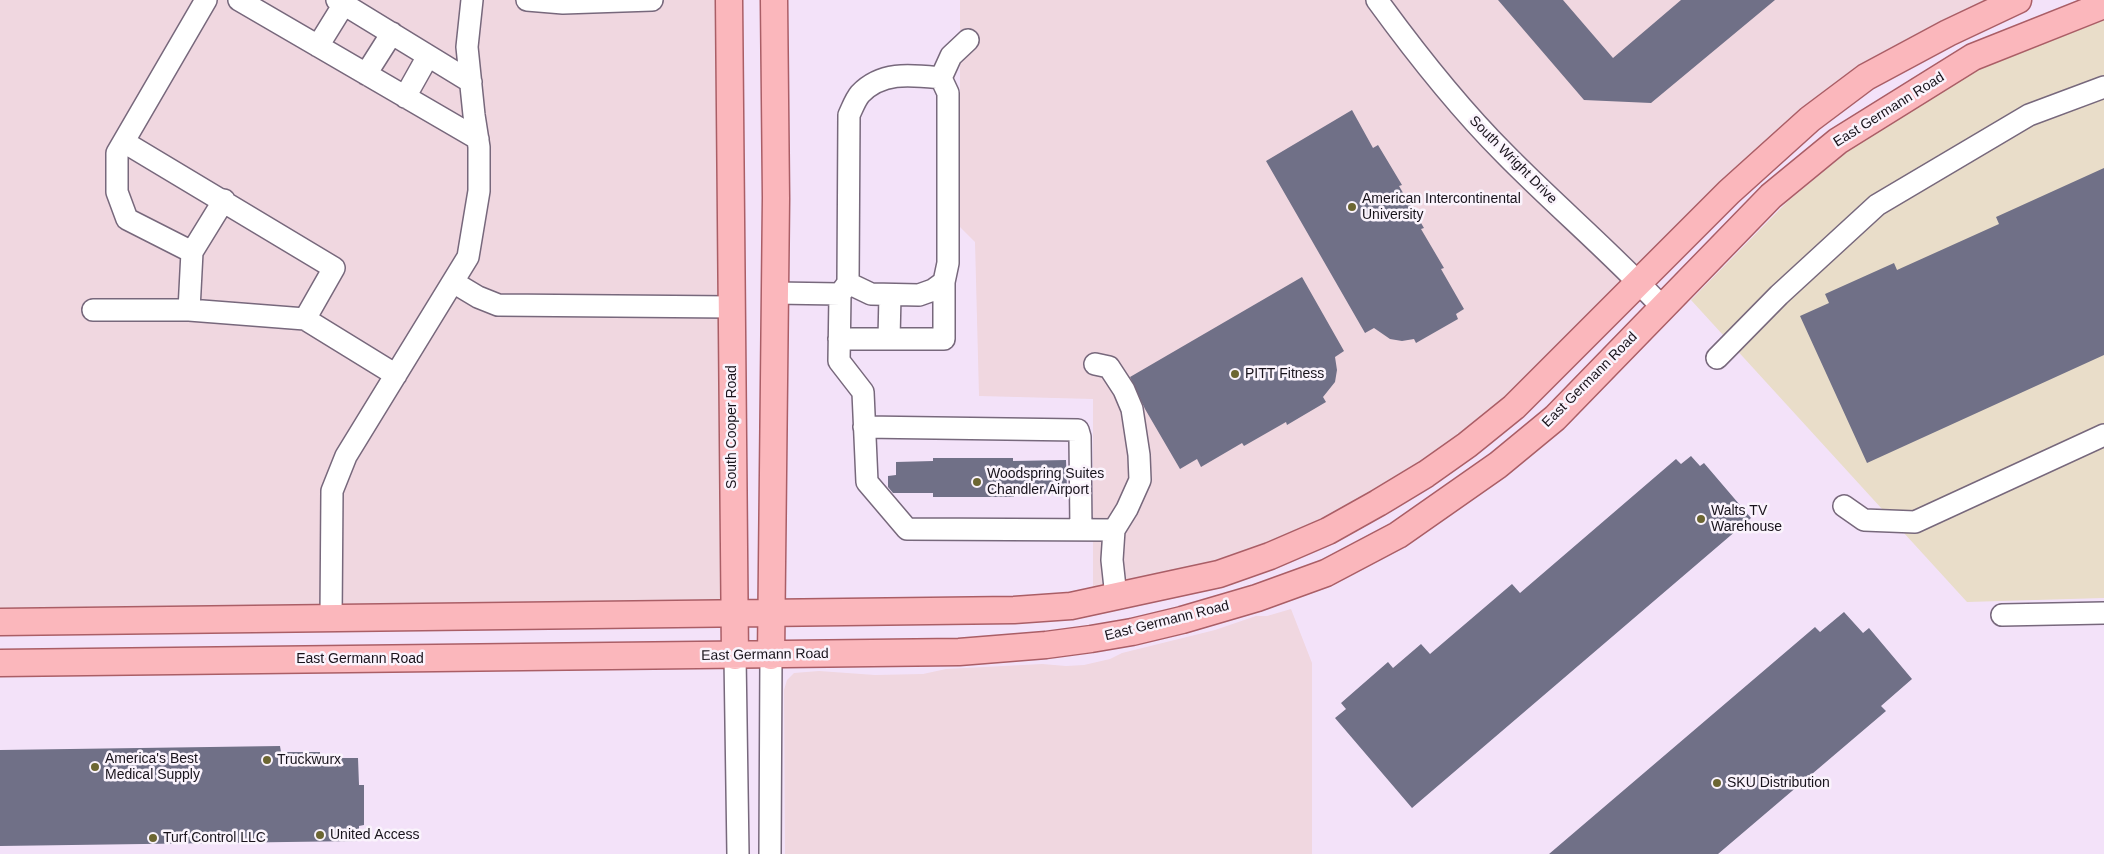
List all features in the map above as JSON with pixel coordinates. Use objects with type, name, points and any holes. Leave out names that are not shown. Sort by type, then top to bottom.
[{"type":"main road","name":"South Cooper Road","points":[[729,0],[735,656]]},
{"type":"main road","points":[[771,656],[775,293],[774,0]]},
{"type":"main road","points":[[0,622],[1014,610],[1071,606],[1219,574],[1270,556],[1328,531],[1426,474],[1467,445],[1514,407],[1638,282],[1773,151],[1810,119],[1866,77],[1948,33],[2018,0]]},
{"type":"main road","name":"East Germann Road","points":[[0,663],[771,656],[990,650],[1046,645],[1132,632],[1257,598],[1326,573],[1398,535],[1498,465],[1555,418],[1770,196],[1838,141],[1973,57],[2104,5]]},
{"type":"main road","points":[[990,650],[1018,634],[1088,622],[1104,614],[1116,597]]},
{"type":"street","points":[[192,252],[127,219],[117,192],[117,153],[206,0]]},
{"type":"street","points":[[331,619],[332,491],[346,456],[468,257],[479,191],[478,139],[467,47],[472,0]]},
{"type":"street","points":[[527,0],[563,3],[652,0]]},
{"type":"street","name":"South Wright Drive","points":[[1377,0],[1427,68],[1462,109],[1504,154],[1662,307]]},
{"type":"street","points":[[318,46],[341,2],[471,82]]},
{"type":"street","points":[[251,3],[318,46],[478,139]]},
{"type":"street","points":[[366,74],[392,33]]},
{"type":"street","points":[[941,78],[951,56],[968,40]]},
{"type":"street","points":[[405,97],[428,56]]},
{"type":"street","points":[[941,78],[908,75],[876,80],[858,96],[849,115],[844,289],[839,339],[839,361],[863,392],[867,482],[907,529],[1114,530]]},
{"type":"street","points":[[839,339],[944,339],[944,282],[948,263],[948,92],[941,78]]},
{"type":"street","points":[[1717,358],[1778,294],[1877,205],[2029,115],[2104,87]]},
{"type":"street","points":[[124,142],[224,200],[334,268],[305,319]]},
{"type":"street","points":[[189,310],[192,252],[224,200]]},
{"type":"street","points":[[453,282],[478,297],[498,305],[731,307]]},
{"type":"street","points":[[775,293],[844,289],[871,294],[919,295],[933,290],[944,282]]},
{"type":"street","points":[[889,340],[890,295]]},
{"type":"street","points":[[93,310],[189,310],[305,319],[396,375]]},
{"type":"street","points":[[1095,364],[1109,367],[1124,390],[1132,409],[1139,455],[1140,480],[1127,509],[1114,530],[1112,560],[1116,597]]},
{"type":"street","points":[[864,427],[1078,430],[1080,437],[1081,530]]},
{"type":"street","points":[[1844,506],[1864,520],[1915,522],[2104,435]]},
{"type":"street","points":[[2002,616],[2104,613]]},
{"type":"street","name":"South Cooper Road","points":[[735,656],[738,854]]},
{"type":"street","points":[[770,854],[771,656]]},
{"type":"shaded area","points":[[0,0],[728,0],[734,614],[0,622]]},
{"type":"shaded area","points":[[960,0],[2018,0],[1855,86],[1514,407],[1328,531],[1093,602],[1093,399],[979,396],[975,242],[960,227]]},
{"type":"shaded area","points":[[2104,20],[2104,598],[1967,602],[1691,300],[1788,201],[1852,148],[1981,68]]},
{"type":"shaded area","points":[[1291,609],[1312,663],[1312,854],[785,854],[784,690],[787,680],[794,673],[819,671],[875,675],[923,674],[946,669],[1042,664],[1084,665],[1110,659],[1122,653],[1215,630],[1256,616],[1267,616]]},
{"type":"building","points":[[1498,0],[1563,0],[1613,58],[1681,0],[1775,0],[1651,103],[1584,100]]},
{"type":"building","name":"American Intercontinental University","points":[[1352,110],[1373,148],[1378,145],[1402,185],[1399,186],[1424,228],[1421,229],[1444,268],[1441,269],[1464,309],[1456,314],[1458,319],[1416,343],[1414,339],[1402,341],[1390,339],[1374,328],[1365,333],[1266,161]]},
{"type":"building","points":[[2104,168],[2104,355],[1867,463],[1800,316],[1829,303],[1825,294],[1894,263],[1897,270],[1999,224],[1996,217]]},
{"type":"building","name":"PITT Fitness","points":[[1302,277],[1344,351],[1335,357],[1337,370],[1335,382],[1323,397],[1326,402],[1287,425],[1286,422],[1244,446],[1242,443],[1201,467],[1197,459],[1180,469],[1145,409],[1130,377]]},
{"type":"building","points":[[1691,456],[1700,466],[1704,463],[1751,518],[1412,808],[1335,718],[1346,709],[1341,703],[1388,662],[1393,668],[1421,644],[1430,654],[1512,584],[1520,593],[1676,459],[1681,464]]},
{"type":"building","name":"Woodspring Suites Chandler Airport","points":[[933,458],[1013,458],[1013,461],[1066,460],[1067,489],[1065,494],[1014,494],[1014,497],[933,497],[933,493],[893,493],[888,487],[888,476],[896,475],[896,462],[933,461]]},
{"type":"building","name":"SKU Distribution","points":[[1844,612],[1863,633],[1869,628],[1912,679],[1881,706],[1886,711],[1718,854],[1549,854],[1815,627],[1820,632]]},
{"type":"building","points":[[280,746],[281,752],[320,752],[320,758],[358,758],[359,785],[364,785],[364,825],[359,826],[359,841],[0,846],[0,750]]},
{"type":"place","name":"American Intercontinental University","points":[[1352,207]]},
{"type":"place","name":"PITT Fitness","points":[[1235,374]]},
{"type":"place","name":"Woodspring Suites Chandler Airport","points":[[977,482]]},
{"type":"place","name":"Walts TV Warehouse","points":[[1701,519]]},
{"type":"place","name":"Truckwurx","points":[[267,760]]},
{"type":"place","name":"America's Best Medical Supply","points":[[95,767]]},
{"type":"place","name":"SKU Distribution","points":[[1717,783]]},
{"type":"place","name":"United Access","points":[[320,835]]},
{"type":"place","name":"Turf Control LLC","points":[[153,838]]}]
